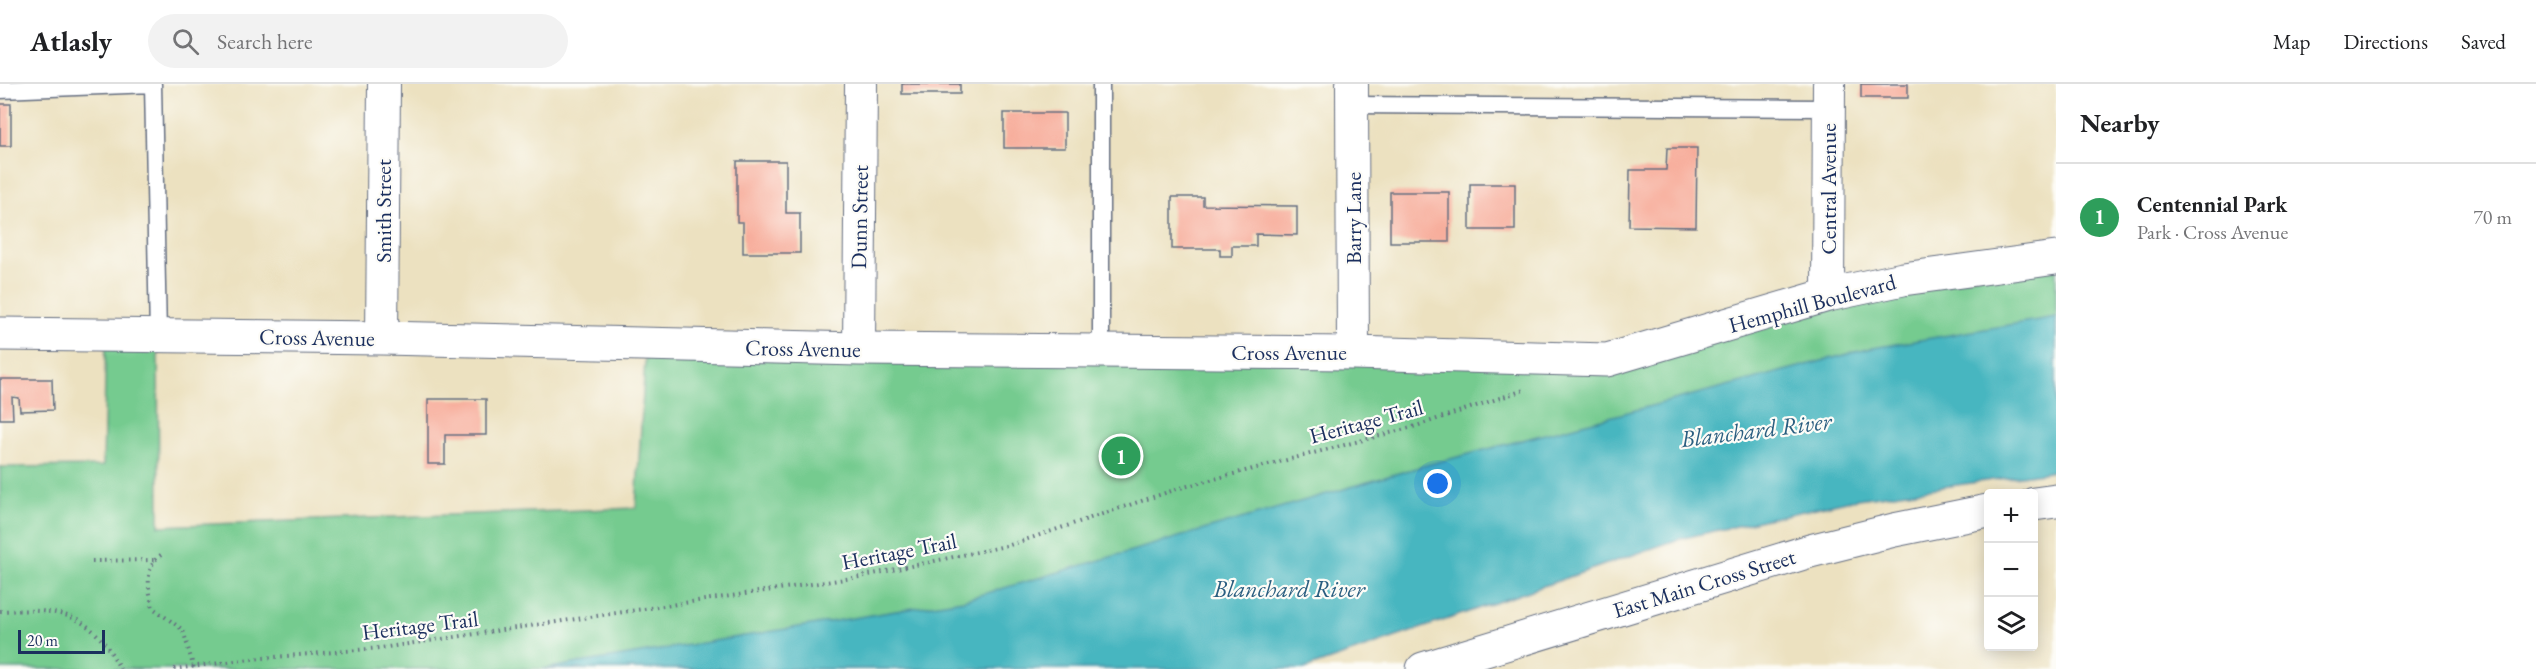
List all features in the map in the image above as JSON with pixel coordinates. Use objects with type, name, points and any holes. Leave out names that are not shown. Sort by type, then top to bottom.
[{"type":"street","name":"Smith Street","points":[[382,338],[384,84]]},
{"type":"street","name":"Dunn Street","points":[[859,349],[861,84]]},
{"type":"street","name":"Barry Lane","points":[[1352,94],[1353,353]]},
{"type":"street","name":"Central Avenue","points":[[1828,295],[1829,96]]},
{"type":"street","name":"Hemphill Boulevard","points":[[1606,360],[1828,295],[1903,279],[2056,258]]},
{"type":"street","name":"Cross Avenue","points":[[0,334],[382,338],[859,349],[1353,353],[1606,360]]},
{"type":"street","points":[[2038,503],[2056,501]]},
{"type":"street","name":"East Main Cross Street","points":[[1423,669],[1810,551],[1894,530],[1984,512]]},
{"type":"lane","points":[[0,90],[153,84],[158,336]]},
{"type":"lane","points":[[1101,84],[1101,351]]},
{"type":"lane","points":[[1352,94],[1829,96]]},
{"type":"path","name":"Heritage Trail","points":[[174,669],[381,648],[859,577],[1010,545],[1180,488],[1413,427],[1532,387]]},
{"type":"path","points":[[92,561],[154,560],[161,555]]},
{"type":"path","points":[[154,560],[147,583],[153,608],[183,630],[193,668]]},
{"type":"path","points":[[0,611],[30,610],[63,614],[92,627],[108,646],[120,669]]},
{"type":"green space","points":[[2056,258],[2056,392],[988,669],[0,669],[0,467],[103,466],[106,335],[158,336],[159,526],[636,508],[646,344],[1607,360]]},
{"type":"water","name":"Blanchard River","points":[[2056,317],[2056,471],[1851,500],[1679,539],[1304,669],[543,669],[963,600],[1416,468],[1867,349]]},
{"type":"building","points":[[902,84],[960,84],[960,94],[902,94]]},
{"type":"building","points":[[1861,84],[1908,84],[1908,98],[1861,98]]},
{"type":"building","points":[[0,104],[11,104],[11,146],[0,146]]},
{"type":"building","points":[[1004,113],[1065,113],[1065,148],[1004,148]]},
{"type":"building","points":[[1667,148],[1697,148],[1696,227],[1629,226],[1630,170],[1666,170]]},
{"type":"building","points":[[737,161],[786,161],[786,213],[800,213],[800,253],[743,253],[743,222],[737,222]]},
{"type":"building","points":[[1470,184],[1515,184],[1515,230],[1470,230]]},
{"type":"building","points":[[1390,192],[1449,192],[1449,242],[1390,242]]},
{"type":"building","points":[[1172,197],[1203,197],[1203,205],[1297,206],[1297,235],[1256,234],[1256,246],[1232,246],[1232,256],[1220,256],[1220,249],[1172,249]]},
{"type":"building","points":[[0,379],[52,379],[53,410],[20,411],[19,398],[12,397],[13,419],[0,419]]},
{"type":"building","points":[[428,399],[486,399],[486,435],[445,435],[445,464],[428,464]]},
{"type":"place","name":"Centennial Park","points":[[1121,456]]}]
